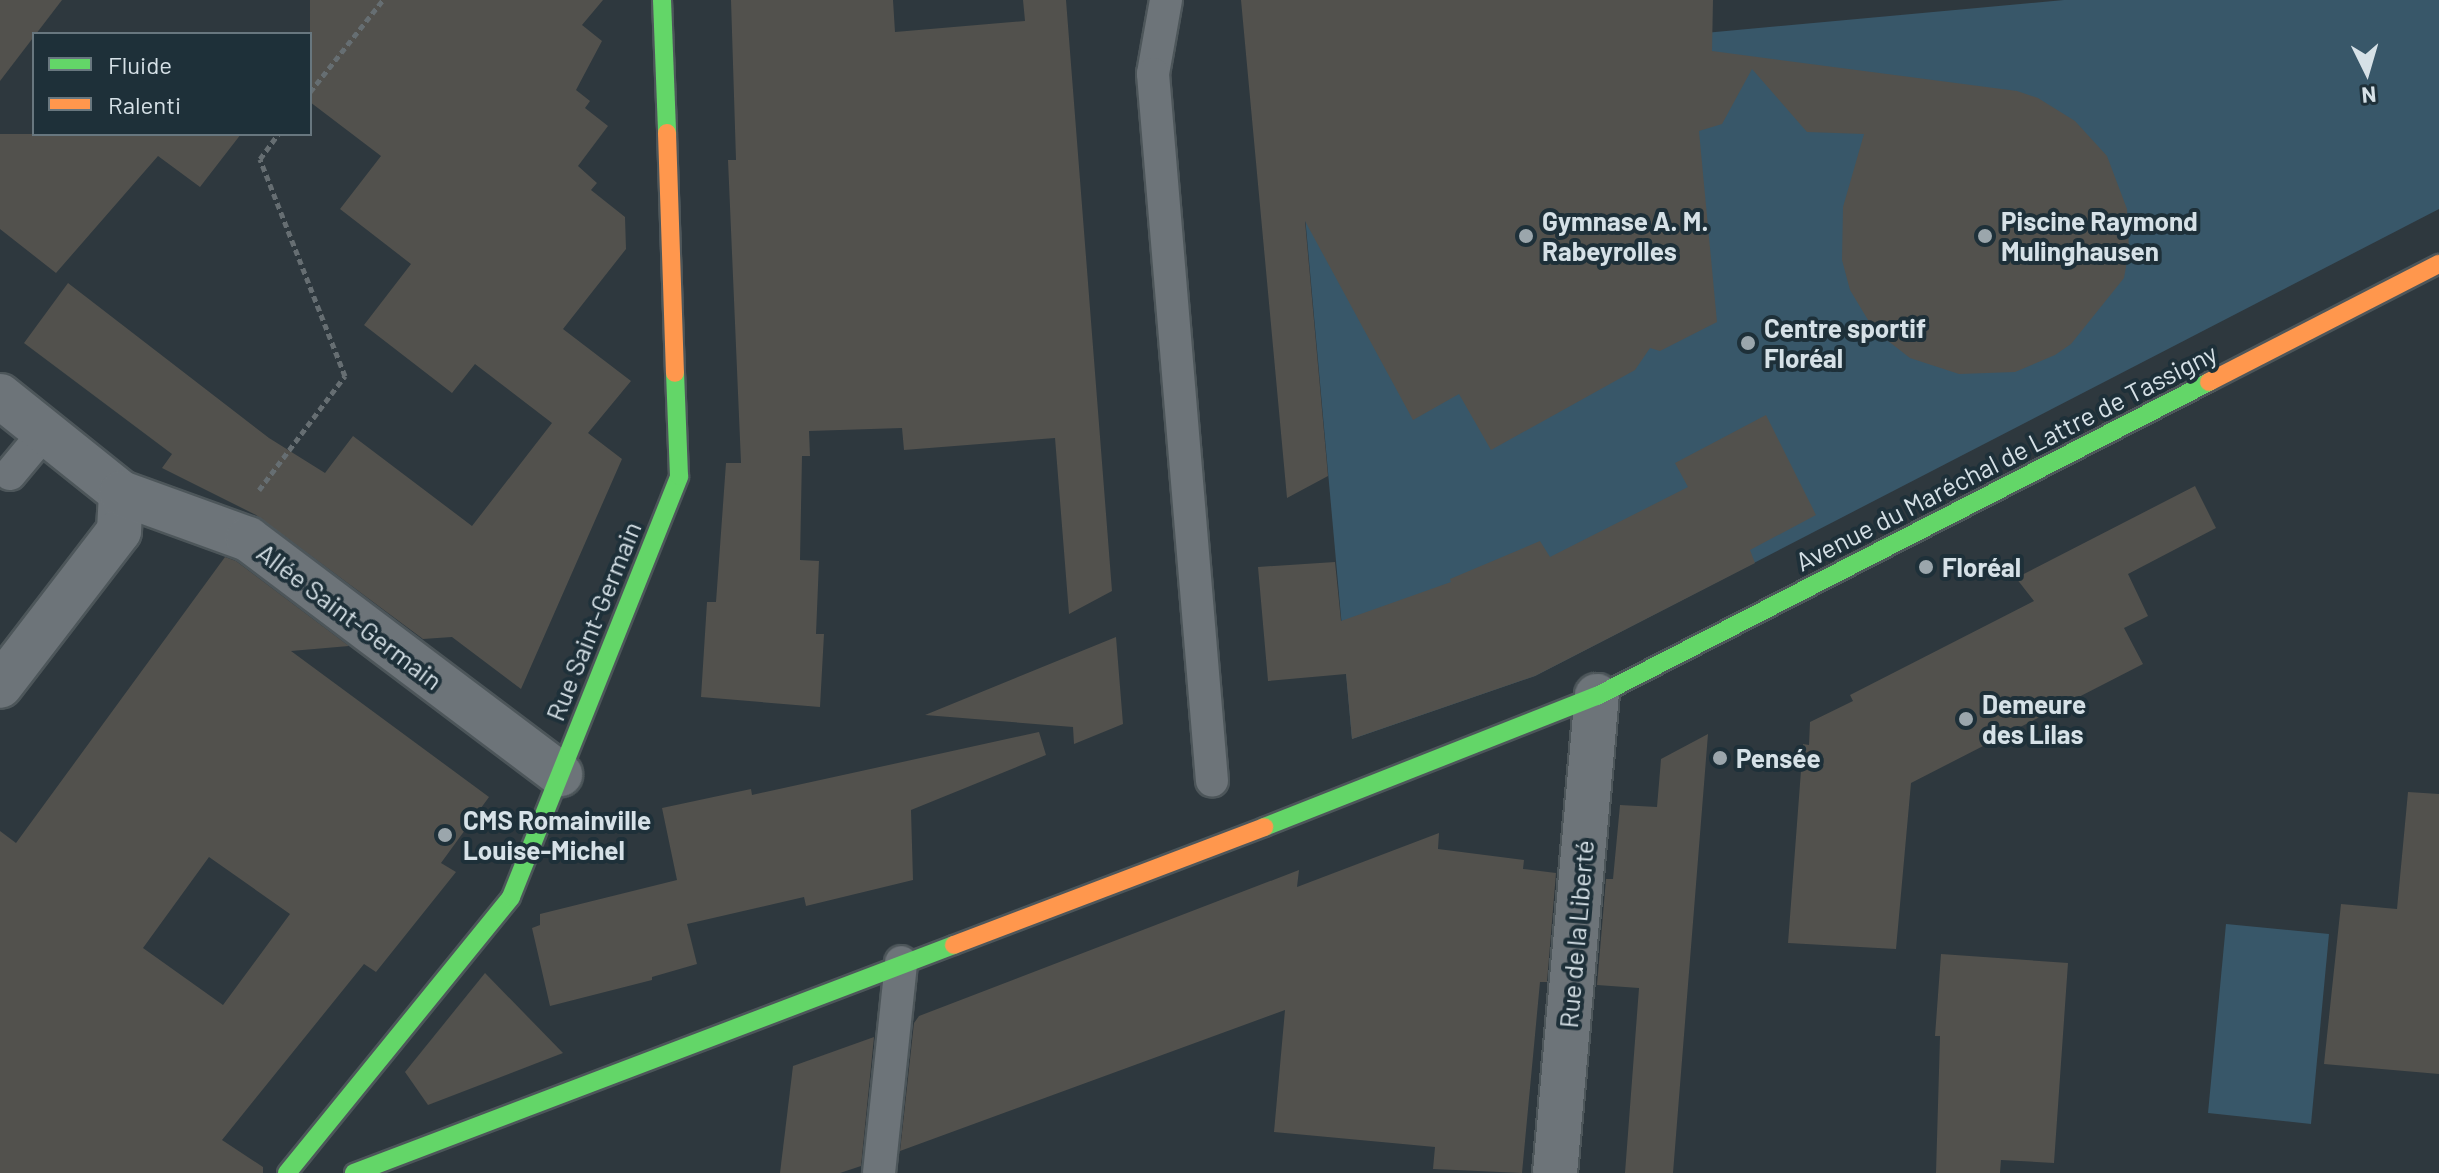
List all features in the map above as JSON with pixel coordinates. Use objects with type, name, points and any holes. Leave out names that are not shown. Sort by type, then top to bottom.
[{"type":"street","name":"Rue Saint-Germain","points":[[287,1173],[511,897],[679,476],[662,0]]},
{"type":"street","name":"Avenue du Maréchal de Lattre de Tassigny","points":[[354,1173],[901,962],[1469,749],[1597,696],[2439,264]]},
{"type":"street","name":"Allée Saint-Germain","points":[[0,396],[121,493],[248,539],[560,774]]},
{"type":"street","points":[[0,686],[119,531],[121,493]]},
{"type":"street","name":"Rue de la Liberté","points":[[1555,1173],[1597,696]]},
{"type":"lane","points":[[1166,0],[1153,74],[1212,781]]},
{"type":"lane","points":[[10,474],[45,432]]},
{"type":"lane","points":[[879,1173],[901,962]]},
{"type":"path","points":[[312,89],[383,0]]},
{"type":"path","points":[[228,531],[345,376],[260,159],[277,136]]},
{"type":"shaded area","name":"Centre sportif Floréal","points":[[2064,0],[2439,0],[2439,209],[1535,676],[1352,739],[1292,71]]},
{"type":"shaded area","points":[[2226,924],[2329,934],[2311,1124],[2208,1113]]},
{"type":"building","points":[[0,0],[62,0],[38,32],[32,32],[32,39],[0,81]]},
{"type":"building","points":[[310,0],[603,0],[582,25],[602,41],[576,90],[590,101],[585,108],[608,126],[578,166],[597,183],[591,190],[625,217],[626,249],[563,329],[631,381],[588,433],[622,459],[521,689],[452,637],[423,639],[256,515],[162,468],[172,454],[24,343],[68,283],[269,438],[325,473],[353,436],[472,526],[552,423],[475,364],[452,393],[364,325],[411,264],[340,209],[381,156],[312,104]]},
{"type":"building","points":[[731,0],[893,0],[895,32],[1025,21],[1023,0],[1066,0],[1112,591],[1069,614],[1055,438],[904,450],[902,428],[809,431],[810,456],[802,456],[800,560],[819,561],[816,634],[824,634],[820,707],[701,697],[707,602],[716,602],[726,463],[741,463],[728,160],[736,160]]},
{"type":"building","points":[[1241,0],[1713,0],[1712,51],[2017,91],[2038,98],[2075,121],[2107,156],[2127,209],[2129,250],[2124,278],[2071,344],[2055,355],[2015,372],[1959,374],[1910,358],[1874,330],[1850,290],[1842,260],[1843,207],[1864,134],[1807,132],[1752,69],[1722,124],[1699,131],[1717,322],[1660,351],[1650,348],[1635,370],[1491,450],[1459,394],[1413,420],[1305,221],[1328,476],[1287,498]]},
{"type":"building","points":[[0,134],[239,136],[200,187],[158,156],[56,273],[0,229]]},
{"type":"building","points":[[1766,415],[1816,515],[1750,550],[1755,563],[1535,676],[1352,739],[1346,674],[1268,681],[1258,567],[1335,562],[1341,621],[1451,582],[1450,579],[1540,541],[1550,557],[1688,487],[1675,463]]},
{"type":"building","name":"Demeure des Lilas","points":[[2195,486],[2216,528],[2128,574],[2148,616],[2124,628],[2143,664],[1911,783],[1896,949],[1788,943],[1803,744],[1809,745],[1810,722],[1853,701],[1850,695],[2034,601],[2016,578]]},
{"type":"building","points":[[225,557],[236,561],[349,646],[291,651],[489,797],[441,863],[456,872],[376,972],[364,964],[222,1140],[263,1167],[263,1173],[0,1173],[0,831],[16,843]],"holes":[[[209,857],[290,914],[223,1005],[143,948]]]},
{"type":"building","points":[[1116,637],[1123,724],[1074,744],[1073,727],[925,715]]},
{"type":"building","points":[[1039,732],[1046,755],[911,810],[913,880],[806,906],[804,897],[687,924],[697,964],[652,977],[652,980],[550,1006],[532,928],[540,925],[540,914],[677,880],[662,808],[751,789],[752,795]]},
{"type":"building","points":[[1708,734],[1673,1173],[1625,1173],[1639,988],[1597,985],[1606,879],[1613,879],[1620,805],[1657,807],[1661,759]]},
{"type":"building","points":[[2408,792],[2439,794],[2439,1074],[2324,1064],[2341,904],[2397,909]]},
{"type":"building","points":[[1439,833],[1438,849],[1524,860],[1523,869],[1556,873],[1547,982],[1540,982],[1522,1173],[1433,1169],[1435,1147],[1274,1132],[1285,1010],[900,1151],[914,1023],[919,1016],[1299,870],[1297,887]]},
{"type":"building","points":[[1941,954],[2068,963],[2054,1163],[2001,1160],[2000,1173],[1936,1173],[1940,1036],[1935,1036]]},
{"type":"building","points":[[485,973],[563,1053],[428,1105],[405,1072]]},
{"type":"building","points":[[874,1037],[861,1166],[840,1173],[780,1173],[793,1066]]},
{"type":"traffic: fast","points":[[662,0],[667,133]]},
{"type":"traffic: fast","points":[[287,1173],[511,897],[679,476],[675,373]]},
{"type":"traffic: fast","points":[[1264,827],[1597,696],[2209,382]]},
{"type":"traffic: fast","points":[[354,1173],[954,945]]},
{"type":"traffic: slow","points":[[667,133],[675,373]]},
{"type":"traffic: slow","points":[[2209,382],[2439,264]]},
{"type":"traffic: slow","points":[[954,945],[1264,827]]},
{"type":"place","name":"Gymnase A. M. Rabeyrolles","points":[[1526,236]]},
{"type":"place","name":"Piscine Raymond Mulinghausen","points":[[1985,236]]},
{"type":"place","name":"Centre sportif Floréal","points":[[1748,343]]},
{"type":"place","name":"Floréal","points":[[1926,567]]},
{"type":"place","name":"Demeure des Lilas","points":[[1966,719]]},
{"type":"place","name":"Pensée","points":[[1720,758]]},
{"type":"place","name":"CMS Romainville Louise-Michel","points":[[445,835]]}]
